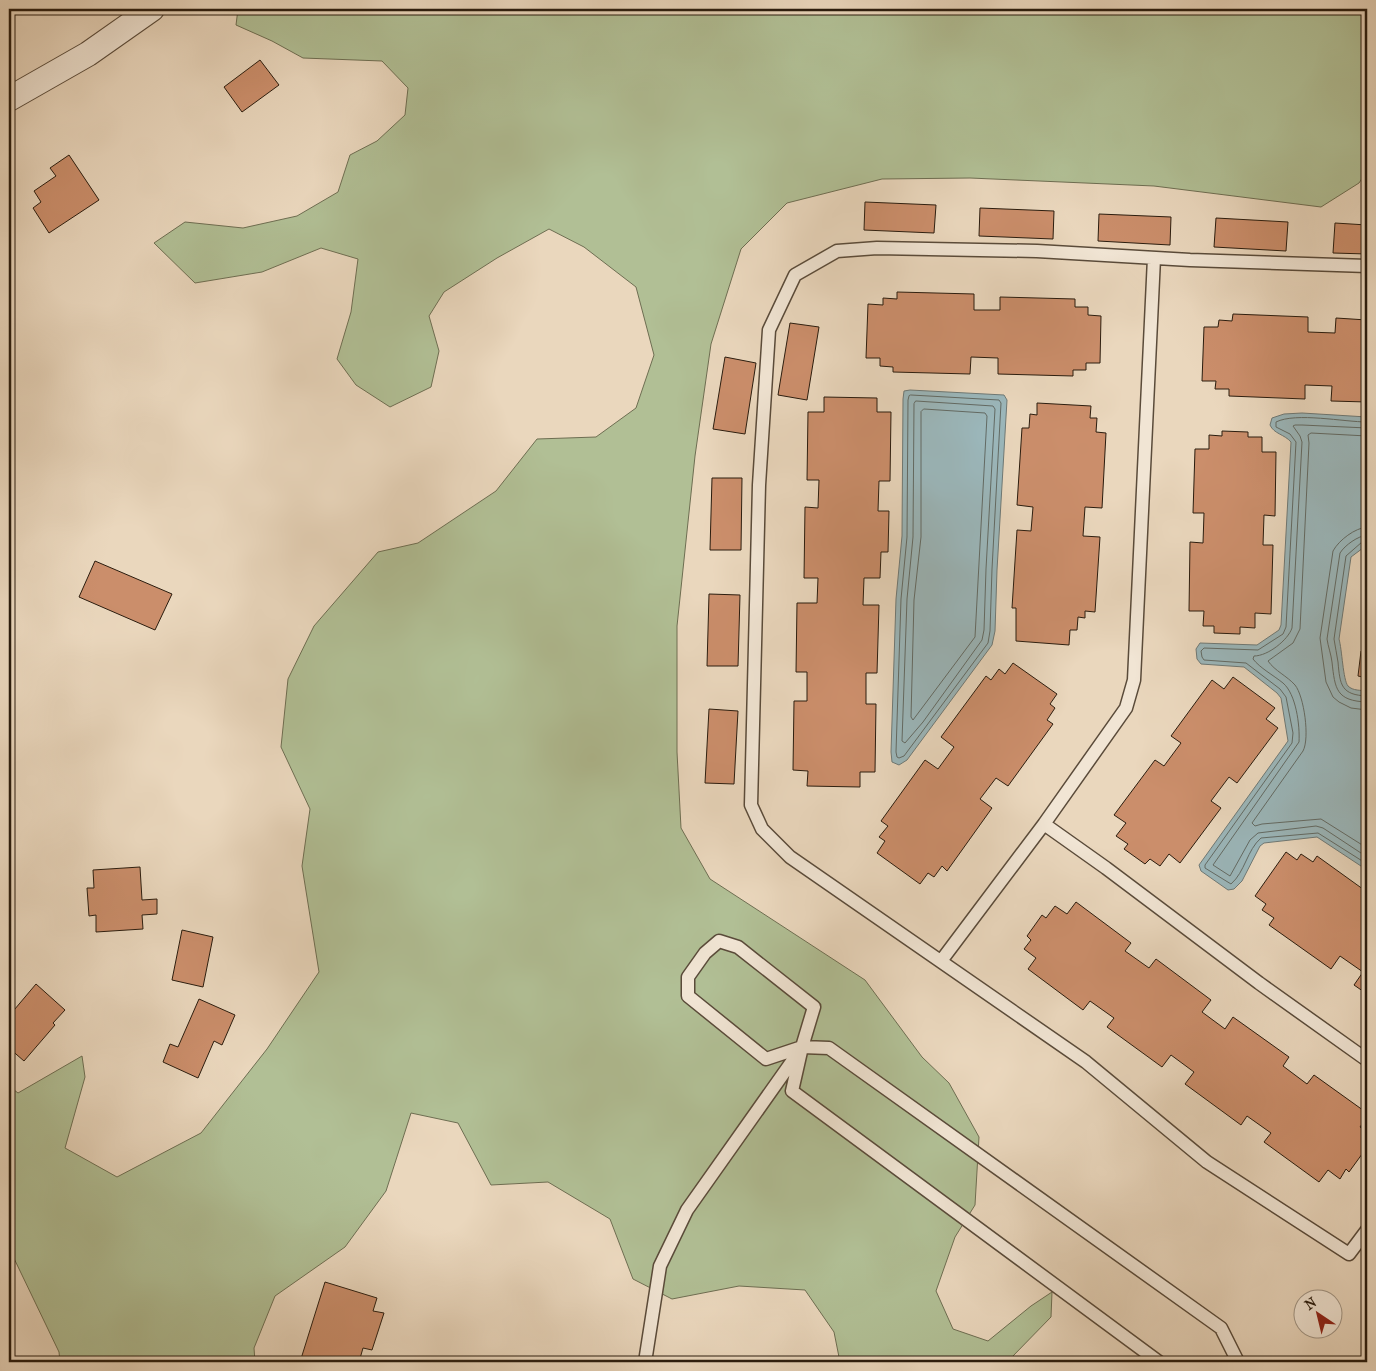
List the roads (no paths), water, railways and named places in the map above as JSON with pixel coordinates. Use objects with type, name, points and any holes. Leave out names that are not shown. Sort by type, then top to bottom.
[{"type":"street","points":[[9,99],[88,54],[152,9]]},
{"type":"lane","points":[[1367,266],[1017,251],[877,248],[837,250],[795,275],[769,330],[759,485],[751,805],[762,829],[790,857],[1086,1062],[1207,1162],[1349,1254],[1367,1230]]},
{"type":"lane","points":[[941,962],[1044,824],[1126,708],[1134,680],[1154,258]]},
{"type":"lane","points":[[1044,824],[1367,1060]]},
{"type":"lane","points":[[1159,1362],[792,1091],[802,1047],[814,1007],[738,947],[719,940],[706,953],[688,977],[688,996],[766,1059],[802,1047],[829,1048],[1221,1328],[1238,1362]]},
{"type":"lane","points":[[645,1362],[660,1266],[688,1210],[802,1047]]},
{"type":"water","points":[[904,391],[1004,395],[1007,400],[995,631],[992,645],[907,760],[899,765],[892,762],[891,752],[896,599],[902,536],[903,399]]},
{"type":"water","points":[[1302,413],[1367,417],[1367,545],[1351,557],[1339,639],[1346,683],[1355,690],[1367,691],[1367,870],[1317,837],[1264,843],[1260,846],[1242,881],[1234,889],[1228,890],[1201,871],[1199,865],[1288,741],[1281,698],[1277,693],[1244,667],[1201,664],[1197,659],[1196,649],[1200,643],[1257,645],[1279,630],[1281,625],[1291,442],[1270,425],[1272,418],[1284,414]]}]
